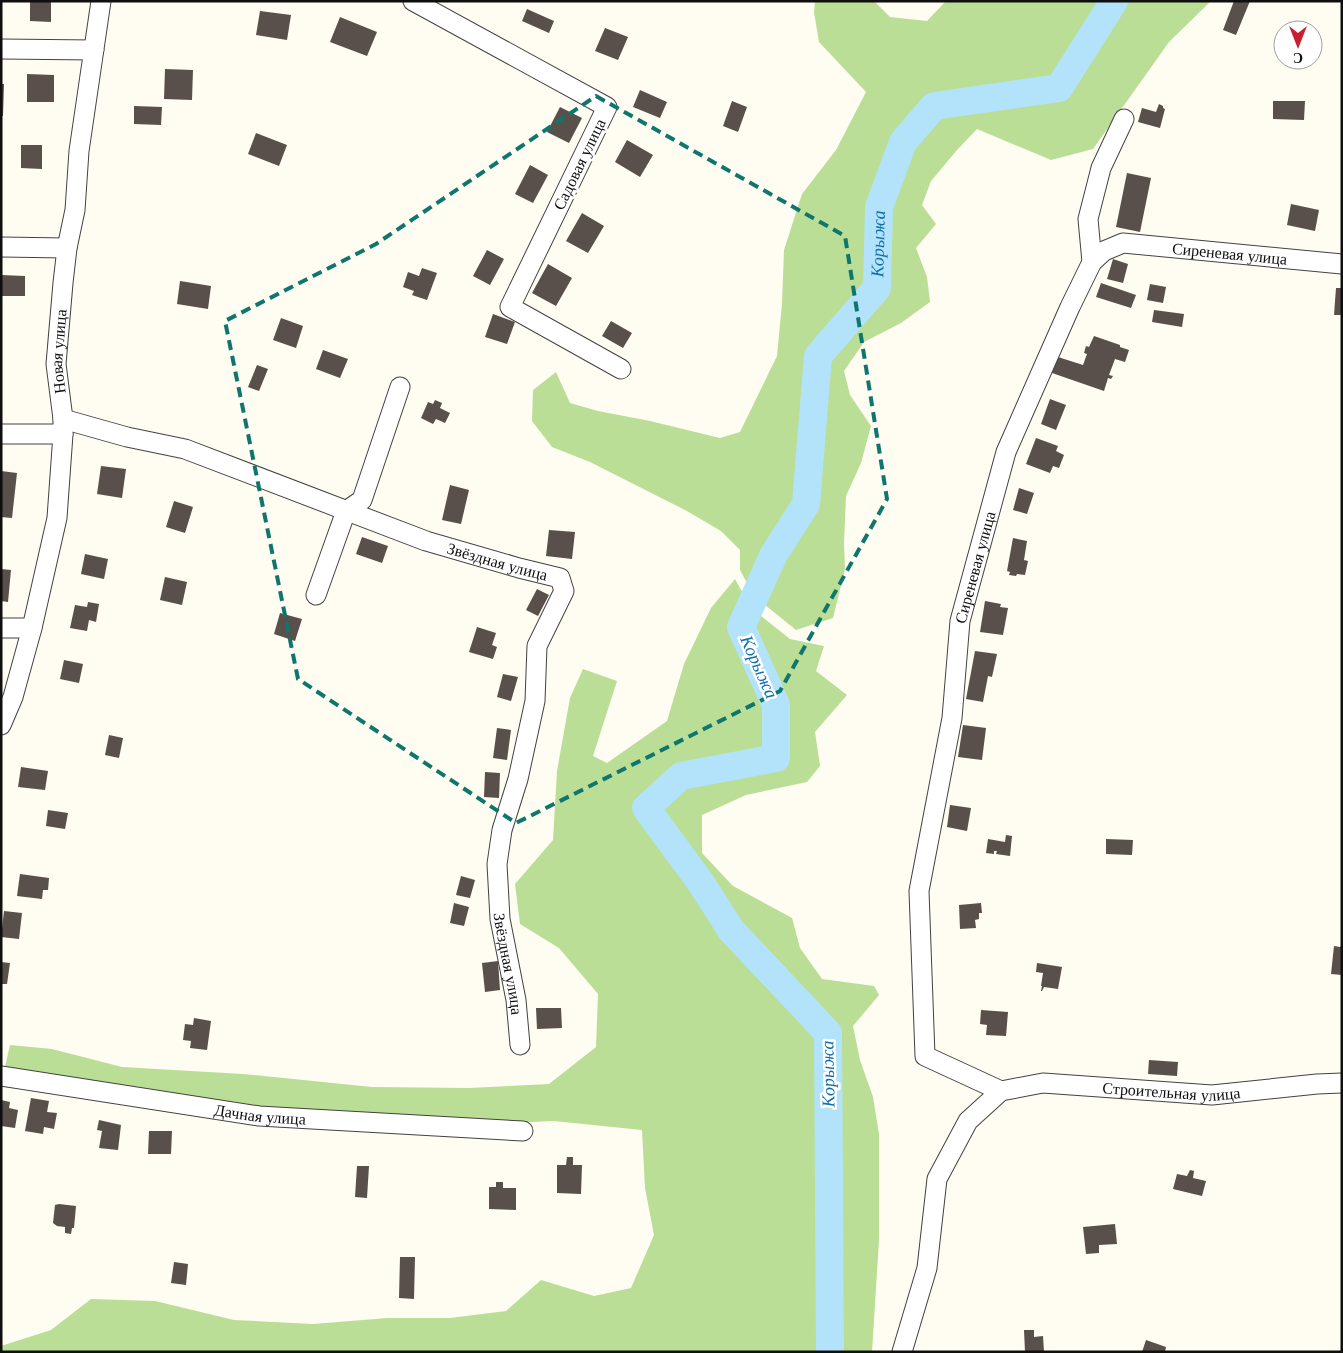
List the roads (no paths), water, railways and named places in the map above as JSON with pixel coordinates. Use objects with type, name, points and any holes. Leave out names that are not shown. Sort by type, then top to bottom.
[{"type":"street","name":"Новая улица","points":[[1,725],[13,698],[32,628],[57,518],[63,426],[56,364],[63,283],[67,248],[75,210],[79,152],[102,1]]},
{"type":"street","name":"Садовая улица","points":[[413,1],[607,107],[510,307],[621,369]]},
{"type":"street","points":[[1,49],[94,50]]},
{"type":"street","points":[[1092,262],[1088,219],[1101,168],[1124,119]]},
{"type":"street","name":"Сиреневая улица","points":[[1001,1091],[926,1056],[919,890],[952,718],[960,620],[1006,452],[1070,307],[1092,262],[1104,251],[1123,243],[1342,264]]},
{"type":"street","points":[[1,247],[67,248]]},
{"type":"street","points":[[316,594],[346,511],[362,500],[400,387]]},
{"type":"street","name":"Звёздная улица","points":[[1,434],[63,426],[185,450],[426,541],[518,568],[560,578],[564,591],[536,646],[535,702],[518,779],[502,830],[497,864],[500,919],[516,1000],[520,1045]]},
{"type":"street","points":[[1,628],[32,628]]},
{"type":"street","name":"Дачная улица","points":[[1,1076],[259,1116],[523,1131]]},
{"type":"street","name":"Строительная улица","points":[[1001,1091],[1043,1083],[1212,1095],[1342,1083]]},
{"type":"street","points":[[902,1352],[927,1268],[937,1179],[968,1121],[1001,1091]]},
{"type":"waterway","name":"Корыжа","points":[[830,1352],[828,1033],[731,930],[701,883],[646,808],[681,776],[776,758],[776,705],[741,627],[774,554],[806,504],[818,356],[877,288],[879,207],[903,142],[934,106],[1059,88],[1114,1]]}]
